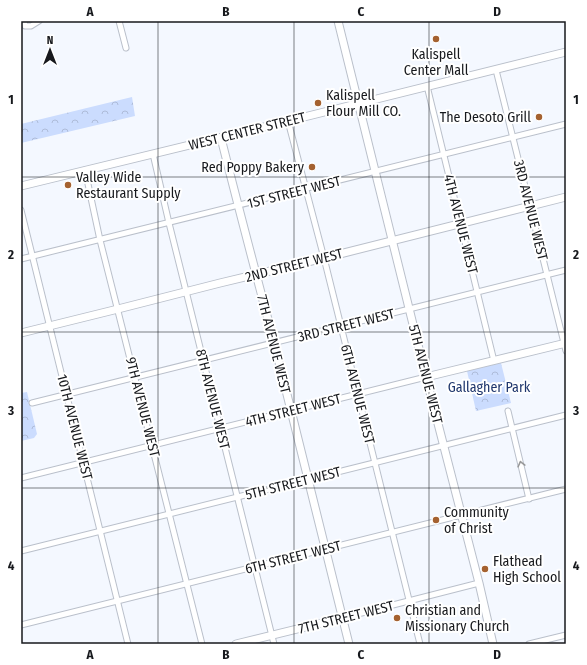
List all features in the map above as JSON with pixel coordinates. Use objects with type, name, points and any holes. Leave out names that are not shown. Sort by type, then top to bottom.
[{"type":"street","points":[[24,21],[25,26],[31,26],[39,21]]},
{"type":"street","points":[[119,21],[126,48]]},
{"type":"street","name":"5TH AVENUE WEST","points":[[338,21],[493,644]]},
{"type":"street","name":"WEST CENTER STREET","points":[[21,186],[221,138],[427,86],[565,55]]},
{"type":"street","name":"3RD AVENUE WEST","points":[[496,70],[565,346]]},
{"type":"street","name":"4TH AVENUE WEST","points":[[427,86],[494,361]]},
{"type":"street","name":"6TH AVENUE WEST","points":[[288,121],[324,258],[420,644]]},
{"type":"street","name":"1ST STREET WEST","points":[[21,259],[566,124]]},
{"type":"street","name":"7TH AVENUE WEST","points":[[221,138],[349,644]]},
{"type":"street","name":"8TH AVENUE WEST","points":[[153,154],[274,644]]},
{"type":"street","name":"9TH AVENUE WEST","points":[[85,170],[100,240],[188,583],[202,644]]},
{"type":"street","name":"2ND STREET WEST","points":[[21,333],[566,197]]},
{"type":"street","name":"10TH AVENUE WEST","points":[[21,210],[128,644]]},
{"type":"street","name":"3RD STREET WEST","points":[[32,403],[566,270]]},
{"type":"street","name":"4TH STREET WEST","points":[[21,478],[494,361],[565,346]]},
{"type":"street","points":[[508,411],[529,499]]},
{"type":"street","name":"5TH STREET WEST","points":[[21,551],[566,415]]},
{"type":"street","name":"6TH STREET WEST","points":[[21,625],[565,490]]},
{"type":"street","name":"7TH STREET WEST","points":[[236,644],[479,584]]},
{"type":"street","points":[[529,644],[565,636],[566,642]]},
{"type":"green space","points":[[132,97],[135,116],[21,143],[21,124]]},
{"type":"green space","name":"Gallagher Park","points":[[501,363],[511,403],[476,411],[467,371]]},
{"type":"green space","points":[[27,392],[37,434],[34,438],[21,441],[21,393]]},
{"type":"place","name":"Kalispell Center Mall","points":[[436,39]]},
{"type":"place","name":"Kalispell Flour Mill CO.","points":[[318,103]]},
{"type":"place","name":"The Desoto Grill","points":[[539,117]]},
{"type":"place","name":"Red Poppy Bakery","points":[[312,167]]},
{"type":"place","name":"Valley Wide Restaurant Supply","points":[[68,185]]},
{"type":"place","name":"Community of Christ","points":[[436,520]]},
{"type":"place","name":"Flathead High School","points":[[485,569]]},
{"type":"place","name":"Christian and Missionary Church","points":[[397,618]]}]
